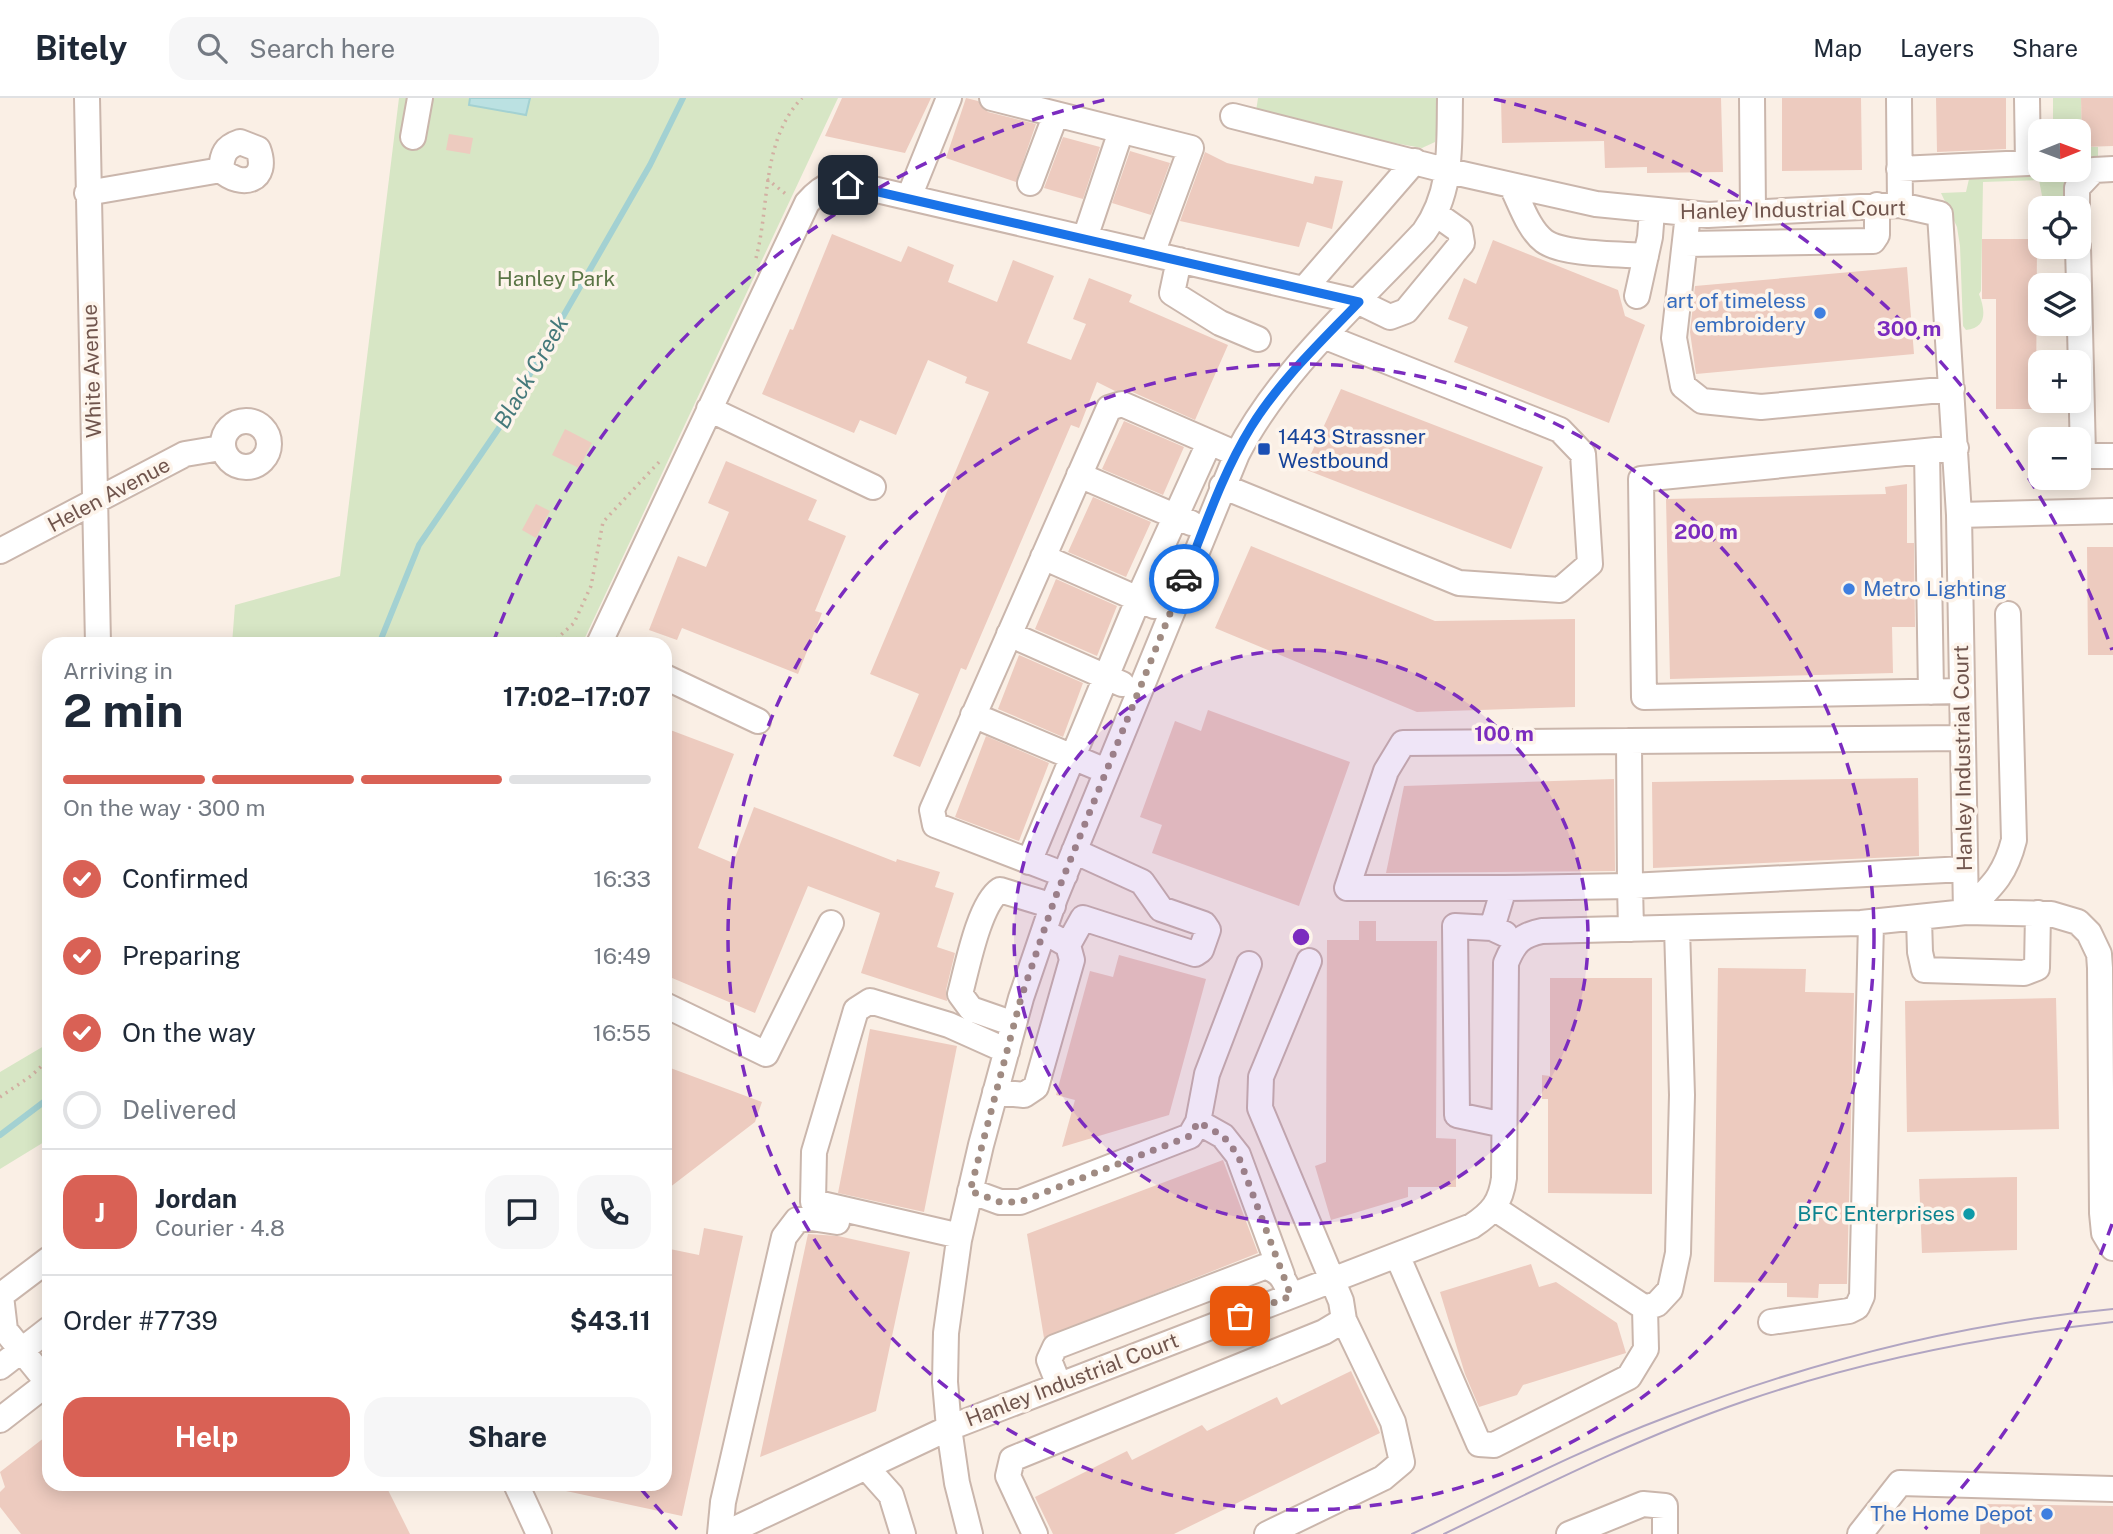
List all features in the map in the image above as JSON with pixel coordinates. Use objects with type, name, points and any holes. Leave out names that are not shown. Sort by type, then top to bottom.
[{"type":"street","name":"White Avenue","points":[[88,98],[87,193],[98,637]]},
{"type":"street","points":[[413,137],[420,98]]},
{"type":"street","points":[[909,197],[949,98]]},
{"type":"street","points":[[992,98],[1191,148],[1152,254]]},
{"type":"street","points":[[1233,116],[1449,171],[1450,98]]},
{"type":"street","points":[[1752,98],[1753,211]]},
{"type":"street","points":[[1685,244],[1873,241],[1889,205],[1899,169],[1899,98]]},
{"type":"street","points":[[1899,169],[2028,163],[2026,98]]},
{"type":"street","points":[[1030,183],[1056,114]]},
{"type":"street","points":[[1085,238],[1121,131]]},
{"type":"street","points":[[1304,289],[1415,161]]},
{"type":"street","points":[[2077,196],[2077,188],[2094,170],[2113,169]]},
{"type":"street","points":[[87,193],[220,170]]},
{"type":"street","name":"Hanley Industrial Court","points":[[949,1428],[945,1382],[946,1333],[959,1241],[1014,1024],[1043,933],[1074,850],[1237,454],[1270,399],[1424,232],[1443,200],[1449,171],[1596,204],[1653,211],[1688,214],[1889,205],[1940,214],[1959,515],[1966,912]]},
{"type":"street","points":[[602,637],[807,204],[819,189],[832,183],[909,197],[1359,302],[1390,317],[1406,311],[1462,243],[1460,230],[1436,214]]},
{"type":"street","points":[[1511,185],[1534,229],[1545,241],[1562,248],[1646,256]]},
{"type":"street","points":[[1637,296],[1653,211]]},
{"type":"street","points":[[1688,214],[1674,338],[1683,386],[1702,401],[1761,407],[1952,389]]},
{"type":"street","points":[[1179,260],[1172,293],[1220,323],[1258,339]]},
{"type":"street","points":[[2080,336],[2083,456],[2113,456]]},
{"type":"street","points":[[1222,486],[1459,583],[1560,590],[1590,564],[1583,454],[1560,430],[1326,337]]},
{"type":"street","points":[[1065,875],[936,825],[932,810],[1109,408],[1122,404],[1237,454]]},
{"type":"street","points":[[709,410],[873,487]]},
{"type":"street","points":[[1029,862],[1139,599],[1209,443]]},
{"type":"street","name":"Helen Avenue","points":[[0,551],[186,454],[221,448]]},
{"type":"street","points":[[1956,448],[1641,479],[1644,697],[1962,691]]},
{"type":"street","points":[[1927,451],[1931,692]]},
{"type":"street","points":[[1079,475],[1204,529]]},
{"type":"street","points":[[1959,515],[2113,511]]},
{"type":"street","points":[[1043,557],[1170,614]]},
{"type":"street","points":[[1966,912],[1997,882],[2008,866],[2014,840],[2008,614]]},
{"type":"street","points":[[1009,634],[1138,693]]},
{"type":"street","points":[[672,680],[758,721]]},
{"type":"street","points":[[973,716],[1106,771]]},
{"type":"street","points":[[1963,738],[1403,743],[1386,771],[1347,888],[1630,886],[1965,869]]},
{"type":"street","points":[[1629,741],[1631,929]]},
{"type":"street","points":[[995,1092],[1024,1096],[1036,1087],[1070,952],[1083,918],[1195,954],[1201,950],[1208,930],[1204,924],[1161,909],[1142,882],[1074,850]]},
{"type":"street","points":[[1492,928],[1504,888]]},
{"type":"street","points":[[1014,1024],[971,1009],[960,994],[984,915],[993,895],[1000,890],[1053,906]]},
{"type":"street","points":[[1646,1308],[1494,1208],[1504,1178],[1506,963],[1518,940],[1542,930],[1871,923],[1966,912],[2051,914],[2078,922],[2095,942],[2099,954],[2107,1123],[2102,1213],[2104,1233],[2113,1248]]},
{"type":"street","points":[[1919,919],[1924,970],[2024,973],[2037,968],[2038,914]]},
{"type":"street","points":[[672,1008],[766,1054],[831,923]]},
{"type":"street","points":[[1771,1322],[1849,1311],[1857,1307],[1862,1296],[1871,923]]},
{"type":"street","points":[[1504,1125],[1457,1115],[1455,926],[1492,928],[1518,940]]},
{"type":"street","points":[[1646,1308],[1657,1304],[1670,1290],[1678,1253],[1682,1096],[1677,928]]},
{"type":"street","points":[[1043,933],[1070,952]]},
{"type":"street","points":[[1267,1534],[1383,1478],[1402,1462],[1393,1422],[1344,1320],[1341,1301],[1260,1108],[1261,1077],[1309,961]]},
{"type":"street","points":[[970,1191],[1000,1202],[1020,1202],[1190,1136],[1198,1122],[1207,1074],[1249,964]]},
{"type":"street","points":[[959,1241],[813,1202],[814,1152],[856,1010],[870,1001],[948,1025],[1007,1051]]},
{"type":"street","points":[[1198,1122],[1223,1136],[1238,1155],[1287,1285]]},
{"type":"street","name":"Hanley Industrial Court","points":[[722,1534],[949,1428],[1059,1385],[1287,1285],[1331,1281],[1472,1226],[1494,1208]]},
{"type":"street","points":[[722,1534],[723,1502],[788,1229],[797,1220],[811,1217],[959,1241]]},
{"type":"street","points":[[1397,1255],[1479,1444],[1494,1445],[1629,1377],[1646,1349],[1646,1308]]},
{"type":"street","points":[[42,1264],[0,1296],[5,1331],[42,1376]]},
{"type":"street","points":[[1059,1385],[1049,1360],[1049,1353],[1055,1347],[1264,1266],[1287,1285]]},
{"type":"street","points":[[1035,1534],[1008,1476],[1012,1459],[1324,1332],[1344,1320]]},
{"type":"street","points":[[0,1367],[42,1334]]},
{"type":"street","points":[[0,1420],[42,1388]]},
{"type":"street","points":[[949,1428],[957,1483],[970,1534]]},
{"type":"street","points":[[866,1467],[891,1495],[903,1534]]},
{"type":"street","points":[[1860,1534],[1900,1483],[2113,1489]]},
{"type":"street","points":[[519,1491],[539,1534]]},
{"type":"street","points":[[1569,1534],[1643,1504],[1665,1506],[1665,1534]]},
{"type":"path","points":[[755,260],[773,152],[786,120],[802,98]]},
{"type":"path","points":[[558,637],[573,623],[591,586],[603,522],[661,460]]},
{"type":"path","points":[[0,1097],[42,1066]]},
{"type":"green space","name":"Hanley Park","points":[[399,98],[838,98],[585,637],[233,637],[235,605],[340,576]]},
{"type":"green space","points":[[1258,98],[1441,98],[1435,142],[1422,148],[1255,118]]},
{"type":"green space","points":[[2053,98],[2081,98],[2081,119],[2053,119]]},
{"type":"green space","points":[[2091,147],[2098,147],[2098,159],[2091,162]]},
{"type":"green space","points":[[2028,176],[2028,180],[1983,182],[1979,294],[1983,317],[1978,326],[1966,330],[1963,326],[1957,227],[1941,193],[1966,192],[1969,179]]},
{"type":"green space","points":[[2039,182],[2068,182],[2064,196],[2042,196]]},
{"type":"green space","points":[[42,1047],[42,1143],[0,1169],[0,1072]]},
{"type":"water","points":[[470,98],[530,98],[526,115],[469,105]]},
{"type":"building","points":[[842,98],[931,98],[905,153],[825,136]]},
{"type":"building","points":[[966,98],[978,101],[988,112],[1036,124],[1016,182],[946,158]]},
{"type":"building","points":[[1501,98],[1721,98],[1723,172],[1647,173],[1647,167],[1605,168],[1604,141],[1502,143]]},
{"type":"building","points":[[1782,98],[1861,98],[1862,170],[1782,171]]},
{"type":"building","points":[[1936,98],[2006,98],[2006,149],[1937,152]]},
{"type":"building","points":[[2081,98],[2113,98],[2113,146],[2091,147],[2091,119],[2081,119]]},
{"type":"building","points":[[449,134],[473,138],[470,154],[446,150]]},
{"type":"building","points":[[1063,137],[1100,147],[1083,199],[1044,188]]},
{"type":"building","points":[[1130,151],[1170,163],[1151,215],[1112,203]]},
{"type":"building","points":[[1205,152],[1227,163],[1313,184],[1315,176],[1343,181],[1332,229],[1307,222],[1299,247],[1180,221]]},
{"type":"building","points":[[832,234],[901,262],[908,246],[954,265],[948,282],[997,302],[1013,260],[1054,276],[1027,343],[1071,360],[1086,324],[1073,319],[1089,278],[1132,295],[1129,302],[1228,345],[1195,420],[1128,390],[1115,391],[1097,382],[1079,428],[1071,425],[966,670],[961,668],[920,767],[893,756],[919,694],[870,674],[989,392],[965,383],[967,377],[928,360],[896,435],[860,420],[854,433],[762,394],[790,329],[793,330]]},
{"type":"building","points":[[1982,239],[2028,239],[2028,259],[2037,259],[2037,273],[2028,273],[2028,336],[2036,336],[2036,350],[2028,350],[2028,409],[1996,409],[1996,299],[1982,299]]},
{"type":"building","points":[[1493,240],[1618,290],[1625,316],[1645,325],[1609,423],[1454,362],[1468,327],[1448,319],[1464,278],[1476,284]]},
{"type":"building","points":[[1907,267],[1914,354],[1696,374],[1690,332],[1695,286]]},
{"type":"building","points":[[1341,389],[1543,467],[1511,549],[1304,469]]},
{"type":"building","points":[[1124,421],[1184,447],[1163,495],[1102,469]]},
{"type":"building","points":[[565,429],[592,443],[579,468],[552,455]]},
{"type":"building","points":[[726,461],[817,500],[808,520],[846,536],[815,611],[822,613],[798,674],[682,628],[677,640],[649,630],[678,556],[706,567],[729,512],[708,503]]},
{"type":"building","points":[[1907,484],[1907,543],[1914,543],[1915,627],[1892,627],[1893,673],[1670,679],[1666,499],[1886,494],[1885,487]]},
{"type":"building","points":[[1093,497],[1151,522],[1126,577],[1068,552]]},
{"type":"building","points":[[536,504],[550,511],[536,538],[522,530]]},
{"type":"building","points":[[1251,546],[1435,621],[1575,619],[1575,707],[1417,712],[1215,628]]},
{"type":"building","points":[[2087,547],[2113,547],[2113,655],[2088,655]]},
{"type":"building","points":[[1056,579],[1117,606],[1097,656],[1035,629]]},
{"type":"building","points":[[1019,655],[1083,683],[1063,737],[998,709]]},
{"type":"building","points":[[1208,710],[1350,762],[1299,906],[1152,853],[1162,825],[1140,817],[1175,721],[1201,731]]},
{"type":"building","points":[[672,731],[734,754],[698,848],[733,863],[754,807],[896,862],[897,859],[940,872],[935,887],[954,893],[937,947],[955,953],[946,990],[947,1001],[861,973],[880,913],[808,886],[755,1013],[672,978]]},
{"type":"building","points":[[986,736],[1049,763],[1019,841],[955,817]]},
{"type":"building","points":[[1918,778],[1919,856],[1653,868],[1652,782]]},
{"type":"building","points":[[1614,779],[1615,871],[1386,873],[1404,786]]},
{"type":"building","points":[[1359,921],[1376,921],[1376,941],[1437,941],[1436,1138],[1456,1139],[1456,1187],[1408,1187],[1408,1197],[1331,1220],[1315,1166],[1326,1162],[1327,940],[1359,940]]},
{"type":"building","points":[[1119,955],[1206,979],[1169,1115],[1062,1147],[1075,1100],[1056,1095],[1090,971],[1113,977]]},
{"type":"building","points":[[1718,968],[1806,969],[1805,992],[1854,993],[1847,1284],[1819,1284],[1818,1298],[1787,1297],[1787,1283],[1714,1282]]},
{"type":"building","points":[[1550,978],[1652,978],[1652,1194],[1548,1193],[1548,1099],[1542,1099],[1542,1075],[1550,1076]]},
{"type":"building","points":[[2056,998],[2059,1129],[1907,1132],[1905,1001]]},
{"type":"building","points":[[870,1029],[957,1046],[924,1212],[838,1193]]},
{"type":"building","points":[[672,1069],[762,1102],[755,1122],[672,1186]]},
{"type":"building","points":[[1223,1160],[1258,1253],[1044,1338],[1027,1234]]},
{"type":"building","name":"BFC Enterprises","points":[[2017,1177],[2017,1250],[1922,1253],[1919,1179]]},
{"type":"building","points":[[704,1228],[743,1236],[682,1516],[566,1491],[672,1491],[672,1249],[699,1255]]},
{"type":"building","points":[[808,1234],[838,1236],[910,1252],[876,1411],[760,1457]]},
{"type":"building","points":[[1531,1264],[1539,1287],[1556,1282],[1617,1323],[1626,1353],[1523,1385],[1517,1395],[1479,1407],[1465,1374],[1440,1292]]},
{"type":"building","points":[[1351,1371],[1380,1433],[1174,1534],[1053,1534],[1035,1497],[1127,1451],[1132,1460],[1202,1425],[1207,1431],[1277,1397],[1281,1405]]},
{"type":"building","points":[[42,1439],[42,1491],[388,1491],[410,1534],[21,1534],[0,1507],[0,1492],[5,1487],[0,1472]]},
{"type":"building","name":"The Home Depot","points":[[1981,1504],[2113,1506],[2113,1534],[1980,1534]]},
{"type":"waterway","name":"Black Creek","points":[[382,637],[419,545],[499,428],[650,165],[683,98]]},
{"type":"waterway","name":"Black Creek","points":[[0,1135],[42,1103]]},
{"type":"tram line","points":[[1412,1534],[1602,1444],[1667,1417],[1776,1379],[1831,1362],[1942,1335],[2056,1315],[2113,1309]]},
{"type":"tram line","points":[[1444,1534],[1630,1446],[1706,1415],[1790,1386],[1927,1351],[2020,1334],[2113,1322]]},
{"type":"way so far","points":[[1184,579],[1055,898],[1021,998],[970,1191],[1000,1202],[1020,1202],[1190,1136],[1198,1122],[1223,1136],[1238,1155],[1291,1296],[1240,1316]]},
{"type":"place","name":"art of timeless embroidery","points":[[1820,313]]},
{"type":"place","name":"1443 Strassner Westbound","points":[[1264,449]]},
{"type":"place","name":"Metro Lighting","points":[[1849,589]]},
{"type":"place","name":"BFC Enterprises","points":[[1969,1214]]},
{"type":"place","name":"The Home Depot","points":[[2047,1514]]},
{"type":"route","points":[[848,185],[1359,302],[1296,368],[1250,428],[1222,486],[1184,579]]}]
